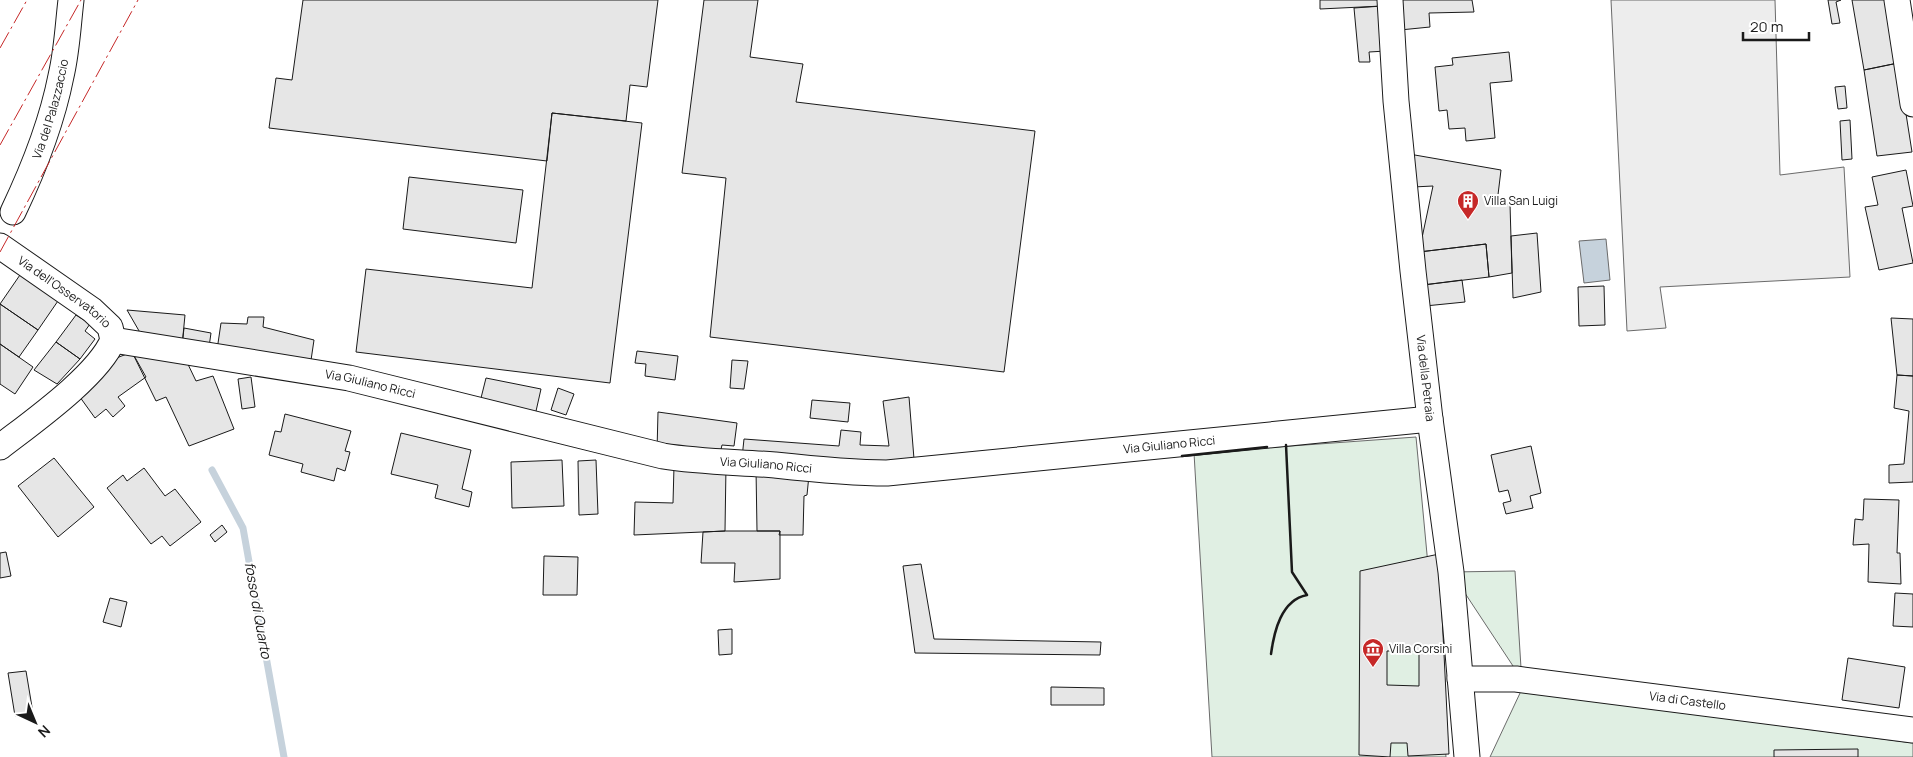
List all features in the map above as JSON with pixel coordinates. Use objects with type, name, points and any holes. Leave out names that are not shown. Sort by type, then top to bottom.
[{"type":"street","name":"Via del Palazzaccio","points":[[13,212],[27,179],[56,95],[65,57],[71,0]]},
{"type":"street","name":"Via della Petraia","points":[[1390,0],[1396,100],[1430,419],[1451,572],[1467,757]]},
{"type":"street","points":[[1896,0],[1913,104]]},
{"type":"street","name":"Via dell'Osservatorio","points":[[0,246],[92,310],[110,327],[113,340],[97,365],[64,396],[0,448]]},
{"type":"street","name":"Via Giuliano Ricci","points":[[113,340],[349,378],[663,456],[698,462],[773,465],[853,473],[886,473],[1430,419]]},
{"type":"street","name":"Via di Castello","points":[[1460,679],[1516,679],[1913,730]]},
{"type":"green space","points":[[1416,437],[1446,757],[1212,757],[1194,453]]},
{"type":"green space","points":[[1515,571],[1521,668],[1515,669],[1451,572]]},
{"type":"green space","points":[[1521,691],[1913,743],[1913,757],[1490,757]]},
{"type":"shaded area","points":[[1611,0],[1775,0],[1780,175],[1844,167],[1850,277],[1660,287],[1666,328],[1627,331]]},
{"type":"shaded area","points":[[1606,239],[1610,280],[1584,283],[1579,241]]},
{"type":"building","points":[[303,0],[658,0],[647,87],[630,85],[626,121],[552,113],[547,161],[269,128],[276,78],[292,80]]},
{"type":"building","points":[[704,0],[758,0],[750,57],[803,64],[796,102],[1035,131],[1004,372],[710,337],[726,178],[682,173]]},
{"type":"building","points":[[1320,0],[1382,0],[1382,6],[1320,9]]},
{"type":"building","points":[[1397,0],[1472,0],[1474,12],[1429,13],[1430,27],[1400,30]]},
{"type":"building","points":[[1828,0],[1841,0],[1836,2],[1840,23],[1832,24]]},
{"type":"building","points":[[1852,0],[1887,0],[1898,63],[1864,70]]},
{"type":"building","points":[[1382,6],[1386,51],[1369,52],[1370,62],[1359,62],[1354,8]]},
{"type":"building","points":[[1509,52],[1512,81],[1490,83],[1495,138],[1466,141],[1465,128],[1449,129],[1447,110],[1439,111],[1435,67],[1453,65],[1452,58]]},
{"type":"building","points":[[1898,63],[1912,152],[1877,156],[1864,70]]},
{"type":"building","points":[[1845,86],[1847,108],[1838,109],[1835,87]]},
{"type":"building","points":[[552,113],[642,123],[610,383],[356,352],[366,269],[532,288]]},
{"type":"building","points":[[1850,120],[1852,159],[1842,160],[1840,121]]},
{"type":"building","name":"Villa San Luigi","points":[[1409,154],[1501,170],[1497,203],[1510,204],[1512,273],[1489,277],[1486,244],[1419,252],[1433,186],[1413,187]]},
{"type":"building","points":[[1906,170],[1913,206],[1902,208],[1913,263],[1879,270],[1865,207],[1878,205],[1872,177]]},
{"type":"building","points":[[409,177],[523,190],[516,243],[403,229]]},
{"type":"building","points":[[1537,233],[1541,292],[1513,298],[1511,236]]},
{"type":"building","points":[[1486,244],[1489,277],[1423,285],[1419,252]]},
{"type":"building","points":[[22,272],[60,298],[38,330],[0,304]]},
{"type":"building","points":[[1462,280],[1465,302],[1425,306],[1423,285]]},
{"type":"building","points":[[1604,286],[1605,325],[1579,326],[1578,287]]},
{"type":"building","points":[[0,304],[38,330],[19,357],[0,344]]},
{"type":"building","points":[[127,310],[185,315],[182,346],[146,343]]},
{"type":"building","points":[[76,315],[90,324],[85,331],[95,339],[80,359],[56,342]]},
{"type":"building","points":[[248,317],[264,317],[263,327],[314,340],[310,367],[217,350],[221,323],[247,324]]},
{"type":"building","points":[[1891,318],[1913,319],[1913,376],[1897,375]]},
{"type":"building","points":[[184,328],[211,333],[209,347],[182,346]]},
{"type":"building","points":[[56,342],[80,359],[57,384],[34,370]]},
{"type":"building","points":[[0,344],[33,367],[15,394],[0,384]]},
{"type":"building","points":[[637,351],[678,356],[675,380],[645,376],[646,364],[635,363]]},
{"type":"building","points":[[132,352],[184,356],[196,381],[213,376],[234,429],[189,446],[166,397],[156,401]]},
{"type":"building","points":[[132,352],[146,377],[118,397],[125,406],[113,417],[106,409],[95,418],[77,393],[119,357]]},
{"type":"building","points":[[732,360],[748,361],[744,389],[730,388]]},
{"type":"building","points":[[1897,375],[1913,376],[1913,482],[1889,483],[1889,465],[1904,464],[1909,411],[1894,408]]},
{"type":"building","points":[[251,377],[255,407],[242,409],[238,379]]},
{"type":"building","points":[[486,378],[541,389],[534,420],[479,406]]},
{"type":"building","points":[[558,388],[574,394],[566,415],[551,410]]},
{"type":"building","points":[[909,397],[914,459],[858,467],[742,458],[744,439],[839,446],[841,430],[861,432],[860,445],[889,446],[883,401]]},
{"type":"building","points":[[812,400],[850,403],[848,422],[810,418]]},
{"type":"building","points":[[658,412],[737,423],[734,446],[722,445],[719,458],[657,451]]},
{"type":"building","points":[[285,414],[351,431],[345,451],[350,452],[345,471],[337,468],[334,481],[301,472],[303,464],[269,455],[275,431],[281,432]]},
{"type":"building","points":[[401,433],[471,450],[462,489],[472,492],[469,507],[435,498],[438,485],[391,474]]},
{"type":"building","points":[[1531,446],[1541,493],[1530,496],[1533,508],[1506,514],[1503,503],[1511,501],[1508,490],[1499,492],[1491,455]]},
{"type":"building","points":[[54,458],[94,507],[58,537],[18,486]]},
{"type":"building","points":[[562,460],[564,506],[512,508],[511,462]]},
{"type":"building","points":[[596,460],[598,514],[579,515],[578,461]]},
{"type":"building","points":[[674,466],[726,466],[725,531],[634,535],[635,502],[673,503]]},
{"type":"building","points":[[144,468],[165,496],[175,489],[201,522],[170,546],[162,536],[151,544],[107,488],[123,475],[127,481]]},
{"type":"building","points":[[756,469],[809,475],[807,495],[804,496],[803,535],[779,535],[780,531],[757,531]]},
{"type":"building","points":[[1864,499],[1899,500],[1897,553],[1900,553],[1901,584],[1868,582],[1869,544],[1853,545],[1855,519],[1863,520]]},
{"type":"building","points":[[222,525],[227,532],[215,542],[210,535]]},
{"type":"building","points":[[780,531],[780,579],[734,582],[735,563],[701,563],[703,532]]},
{"type":"building","points":[[6,552],[11,576],[0,578],[0,553]]},
{"type":"building","name":"Villa Corsini","points":[[1439,554],[1449,754],[1408,756],[1407,743],[1391,743],[1390,757],[1359,755],[1360,571]],"holes":[[[1387,651],[1419,651],[1419,686],[1387,685]]]},
{"type":"building","points":[[544,556],[578,557],[577,595],[543,595]]},
{"type":"building","points":[[921,564],[934,639],[1101,642],[1100,655],[915,653],[903,566]]},
{"type":"building","points":[[1895,593],[1913,594],[1913,627],[1893,626]]},
{"type":"building","points":[[110,598],[127,602],[121,627],[103,622]]},
{"type":"building","points":[[732,629],[732,654],[719,655],[718,630]]},
{"type":"building","points":[[1848,658],[1905,667],[1899,708],[1842,700]]},
{"type":"building","points":[[26,671],[33,713],[15,716],[8,673]]},
{"type":"building","points":[[1051,687],[1104,688],[1104,705],[1051,705]]},
{"type":"building","points":[[1858,749],[1858,757],[1774,757],[1774,750]]},
{"type":"waterway","name":"fosso di Quarto","points":[[212,470],[243,528],[284,757]]},
{"type":"wall","points":[[1271,654],[1280,618],[1291,603],[1307,595],[1292,572],[1286,445]]},
{"type":"wall","points":[[1182,456],[1267,447]]},
{"type":"power","points":[[0,48],[27,0]]},
{"type":"power","points":[[0,145],[81,0]]},
{"type":"power","points":[[0,252],[138,0]]},
{"type":"place","name":"Villa San Luigi","points":[[1468,220]]},
{"type":"place","name":"Villa Corsini","points":[[1373,668]]}]
